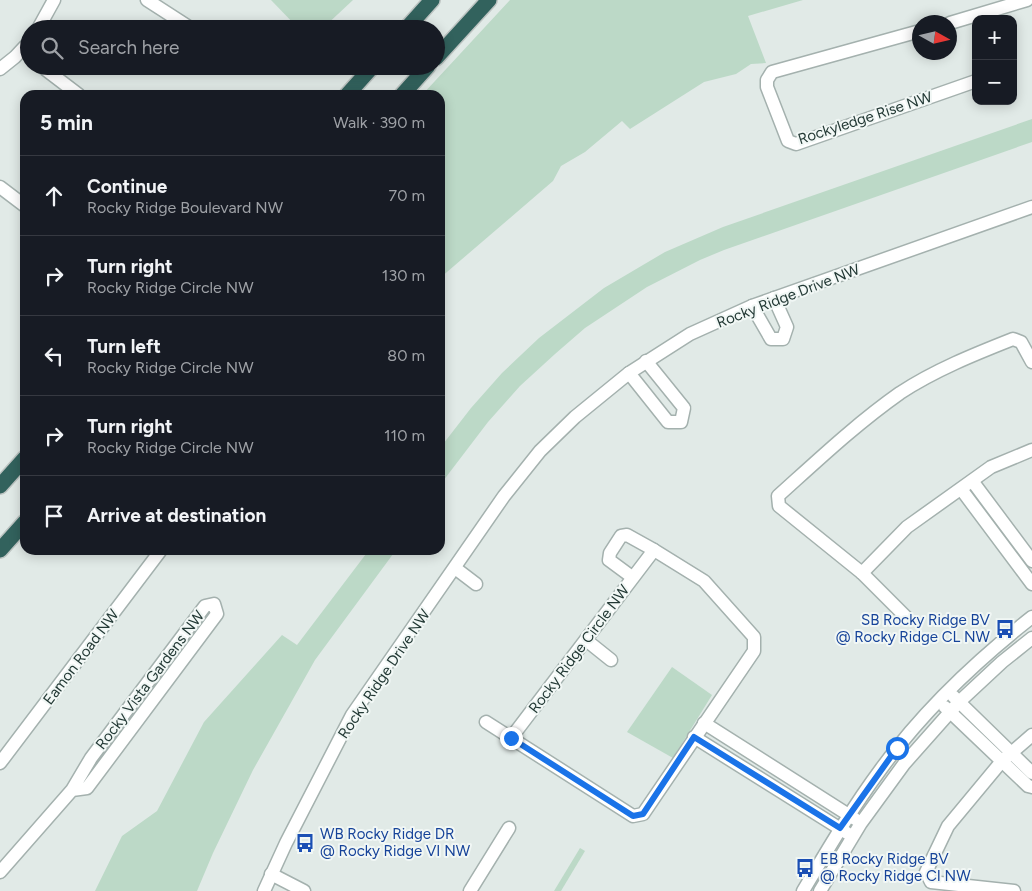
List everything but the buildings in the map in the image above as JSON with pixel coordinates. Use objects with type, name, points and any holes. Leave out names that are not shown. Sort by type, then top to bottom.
[{"type":"highway","points":[[414,20],[432,0]]},
{"type":"highway","points":[[445,48],[489,0]]},
{"type":"highway","points":[[351,90],[365,75]]},
{"type":"highway","points":[[406,90],[420,75]]},
{"type":"highway","points":[[0,486],[20,464]]},
{"type":"highway","points":[[0,550],[20,528]]},
{"type":"street","points":[[43,20],[54,0]]},
{"type":"street","points":[[147,0],[178,20]]},
{"type":"street","points":[[989,15],[1026,0]]},
{"type":"street","points":[[957,22],[972,21]]},
{"type":"street","name":"Rockyledge Rise NW","points":[[912,33],[772,72],[767,87],[788,141],[796,144],[972,82]]},
{"type":"street","points":[[0,69],[20,54]]},
{"type":"street","points":[[52,75],[72,90]]},
{"type":"street","points":[[0,187],[20,202]]},
{"type":"street","name":"Rocky Ridge Drive NW","points":[[266,891],[271,874],[352,715],[504,496],[540,451],[576,417],[629,373],[690,334],[752,306],[1032,207]]},
{"type":"street","points":[[752,306],[771,339],[783,339],[788,327],[774,298]]},
{"type":"street","points":[[906,617],[862,573],[779,506],[778,496],[856,426],[902,392],[956,362],[1013,339],[1021,342],[1032,362]]},
{"type":"street","points":[[629,373],[668,422],[681,422],[684,408],[646,361]]},
{"type":"street","points":[[862,573],[907,528],[973,482],[991,467],[1032,450]]},
{"type":"street","points":[[973,482],[1032,561]]},
{"type":"street","points":[[961,489],[1032,584]]},
{"type":"street","points":[[486,722],[633,816],[643,814],[754,651],[754,637],[704,581],[627,535],[621,536],[610,553],[609,560],[632,577]]},
{"type":"street","name":"Rocky Ridge Circle NW","points":[[511,738],[654,550]]},
{"type":"street","name":"Eamon Road NW","points":[[0,763],[157,555]]},
{"type":"street","points":[[455,568],[476,584]]},
{"type":"street","name":"Rocky Vista Gardens NW","points":[[0,872],[72,790],[91,758],[205,606],[214,604],[218,614],[87,788],[72,790]]},
{"type":"street","points":[[803,891],[848,815],[920,720],[948,692],[1032,617]]},
{"type":"street","points":[[820,891],[861,823],[904,764],[959,702],[1002,662],[1032,638]]},
{"type":"street","points":[[586,640],[611,660]]},
{"type":"street","points":[[948,692],[959,702],[1006,757],[1028,786],[1032,787]]},
{"type":"street","points":[[939,702],[1006,757],[1032,773]]},
{"type":"street","points":[[704,723],[861,823]]},
{"type":"street","points":[[1014,891],[931,882],[926,872],[948,826],[1006,757],[1032,735]]},
{"type":"street","points":[[694,737],[853,836]]},
{"type":"street","points":[[470,891],[509,828]]},
{"type":"street","points":[[271,874],[304,891]]},
{"type":"green space","points":[[271,0],[353,0],[332,20],[290,20]]},
{"type":"green space","points":[[510,0],[803,0],[748,16],[766,63],[751,64],[736,74],[704,82],[630,129],[622,121],[585,152],[561,166],[553,181],[445,274],[445,90],[427,90],[441,75],[445,75],[445,70]]},
{"type":"green space","points":[[1032,119],[1032,142],[724,250],[647,287],[585,328],[520,386],[488,422],[445,478],[445,442],[502,373],[539,338],[604,288],[665,252],[723,227]]},
{"type":"green space","points":[[365,555],[392,555],[315,660],[253,770],[197,891],[95,891],[122,836],[157,811],[204,722],[282,635],[297,645]]},
{"type":"green space","points":[[672,667],[712,695],[673,758],[627,732]]},
{"type":"green space","points":[[580,848],[585,851],[561,891],[554,891]]},
{"type":"place","name":"SB Rocky Ridge BV @ Rocky Ridge CL NW","points":[[1005,629]]},
{"type":"place","name":"WB Rocky Ridge DR @ Rocky Ridge VI NW","points":[[305,843]]},
{"type":"place","name":"EB Rocky Ridge BV @ Rocky Ridge CI NW","points":[[805,868]]},
{"type":"route","points":[[511,738],[633,816],[643,814],[694,737],[840,828],[897,748]]}]
